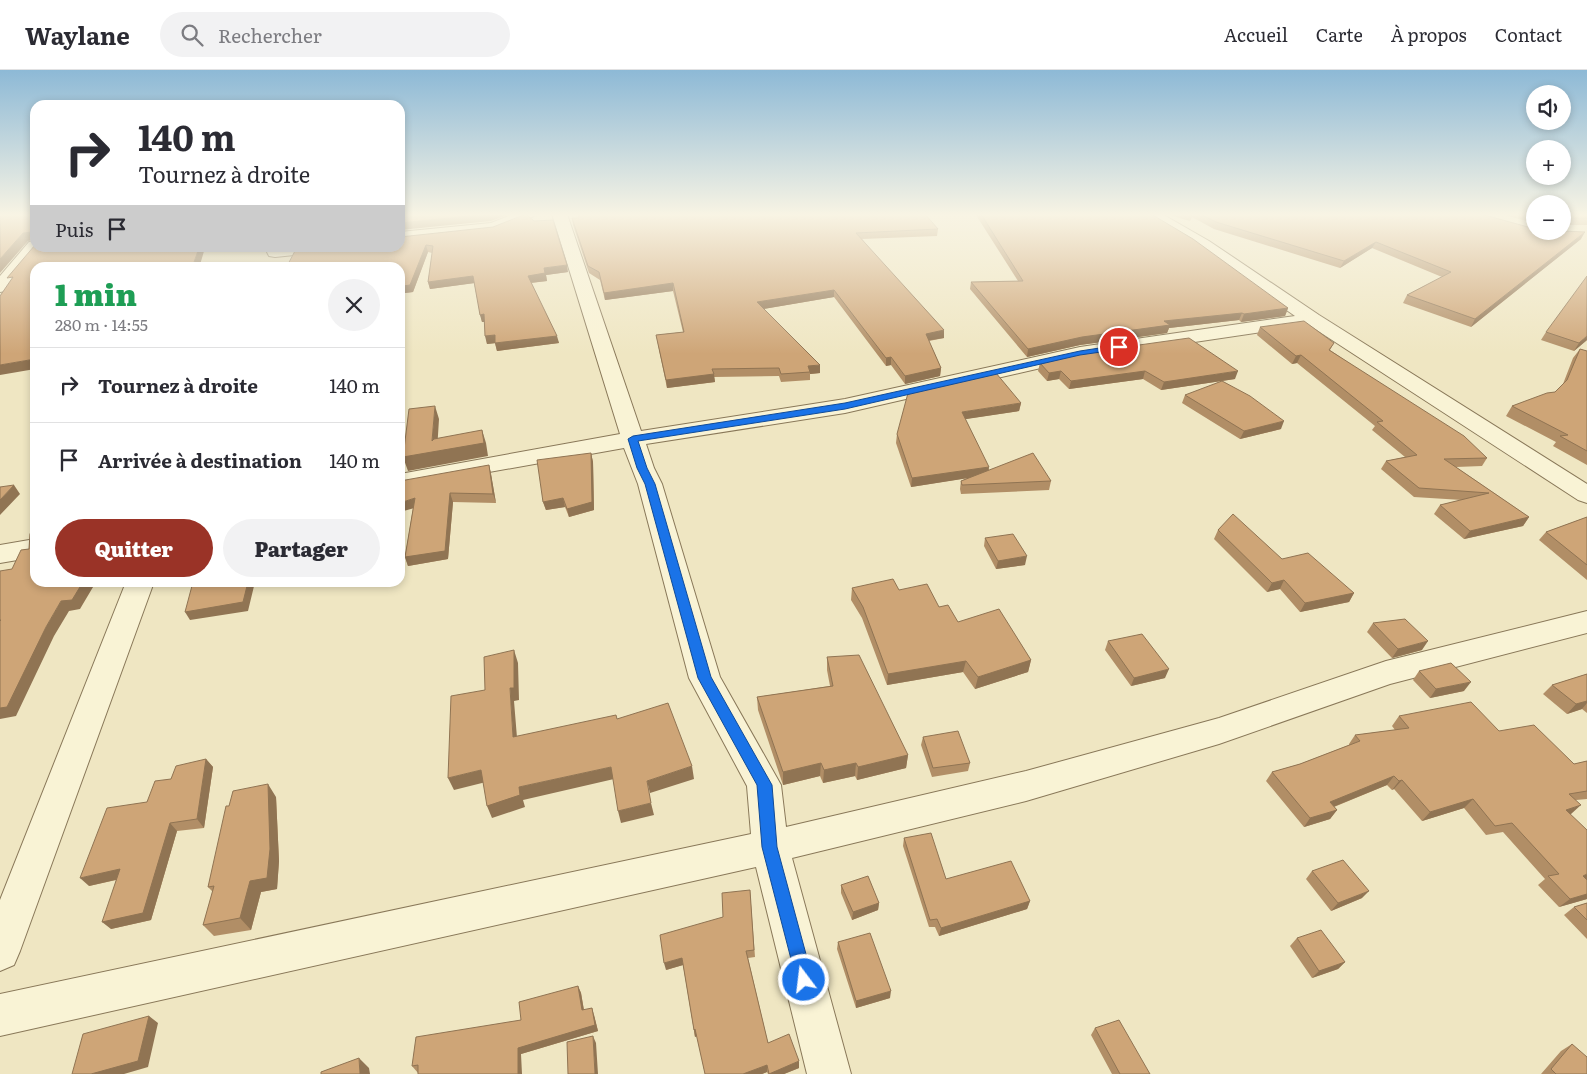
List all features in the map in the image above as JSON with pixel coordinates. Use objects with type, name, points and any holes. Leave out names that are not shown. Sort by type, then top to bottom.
[{"type":"street","points":[[0,287],[22,261]]},
{"type":"street","points":[[574,261],[642,468],[650,484],[705,678],[764,785],[770,847],[829,1074]]},
{"type":"street","points":[[1227,261],[1312,319],[1587,495]]},
{"type":"street","points":[[405,480],[633,439],[845,406],[1080,353],[1312,319]]},
{"type":"street","points":[[0,554],[30,549]]},
{"type":"street","points":[[0,951],[138,587]]},
{"type":"street","points":[[0,1015],[770,847],[1026,786],[1219,731],[1386,673],[1587,622]]},
{"type":"building","points":[[22,261],[195,261],[30,262],[30,360],[0,365],[0,296],[13,277],[7,278]]},
{"type":"building","points":[[420,261],[410,285],[405,286],[405,262],[289,262]]},
{"type":"building","points":[[431,261],[566,261],[567,265],[544,268],[545,273],[528,276],[557,336],[495,343],[495,335],[485,336],[484,314],[480,315],[473,276],[428,282]]},
{"type":"building","points":[[586,261],[881,261],[944,330],[926,334],[941,368],[905,376],[891,357],[886,358],[834,290],[757,302],[820,365],[808,366],[810,372],[781,374],[779,368],[712,369],[714,374],[666,380],[656,335],[684,332],[673,283],[604,293],[599,272],[588,266]]},
{"type":"building","points":[[1010,261],[1223,261],[1288,308],[1164,321],[1170,325],[1082,337],[1028,349],[971,282],[1023,281]]},
{"type":"building","points":[[1423,261],[1549,261],[1475,319],[1407,295],[1451,272]]},
{"type":"building","points":[[1587,276],[1587,336],[1579,343],[1546,332]]},
{"type":"building","points":[[1304,321],[1334,343],[1329,350],[1464,436],[1487,458],[1444,459],[1529,517],[1470,531],[1440,505],[1489,493],[1419,488],[1386,461],[1417,455],[1377,422],[1383,421],[1301,355],[1296,356],[1260,327]]},
{"type":"building","points":[[1189,338],[1238,371],[1164,382],[1145,371],[1071,381],[1061,371],[1049,373],[1040,363],[1082,353]]},
{"type":"building","points":[[1580,349],[1587,351],[1587,451],[1560,436],[1568,435],[1512,406],[1547,393],[1555,392],[1567,380]]},
{"type":"building","points":[[996,373],[1021,403],[962,412],[989,467],[912,478],[897,434],[908,393]]},
{"type":"building","points":[[1222,381],[1250,396],[1284,421],[1244,431],[1185,395]]},
{"type":"building","points":[[435,406],[432,441],[434,439],[482,430],[484,443],[405,457],[409,409]]},
{"type":"building","points":[[591,453],[592,502],[567,509],[563,498],[543,502],[537,460]]},
{"type":"building","points":[[1033,453],[1051,481],[962,485],[961,481]]},
{"type":"building","points":[[489,465],[493,494],[450,493],[445,551],[405,557],[415,498],[405,501],[405,480]]},
{"type":"building","points":[[14,485],[0,500],[0,487]]},
{"type":"building","points":[[1233,514],[1282,559],[1308,553],[1354,593],[1305,603],[1284,580],[1272,583],[1218,530]]},
{"type":"building","points":[[1587,517],[1587,565],[1546,532]]},
{"type":"building","points":[[30,534],[30,587],[80,587],[72,600],[61,601],[46,627],[7,707],[0,708],[0,571],[12,569],[21,550],[29,549]]},
{"type":"building","points":[[1013,534],[1027,556],[998,561],[985,538]]},
{"type":"building","points":[[893,579],[899,590],[927,584],[939,607],[948,605],[958,622],[999,609],[1031,660],[978,677],[966,661],[888,674],[863,607],[852,588]]},
{"type":"building","points":[[192,587],[247,587],[243,602],[185,612]]},
{"type":"building","points":[[1405,619],[1428,641],[1398,649],[1373,623]]},
{"type":"building","points":[[1142,634],[1169,669],[1134,678],[1108,641]]},
{"type":"building","points":[[514,650],[514,688],[510,688],[513,737],[616,715],[617,719],[668,703],[692,766],[647,781],[651,803],[618,811],[611,767],[519,787],[520,795],[487,806],[481,770],[448,778],[451,696],[485,690],[484,657]]},
{"type":"building","points":[[859,655],[908,755],[858,767],[856,763],[824,770],[821,763],[783,772],[757,697],[833,686],[827,657]]},
{"type":"building","points":[[1451,663],[1471,682],[1436,689],[1419,671]]},
{"type":"building","points":[[1587,674],[1587,701],[1576,704],[1552,685]]},
{"type":"building","points":[[1471,702],[1499,731],[1534,725],[1574,764],[1587,761],[1587,791],[1569,794],[1581,805],[1566,810],[1587,830],[1587,874],[1583,876],[1587,880],[1587,894],[1570,899],[1548,876],[1559,874],[1512,823],[1495,826],[1473,799],[1430,812],[1402,780],[1399,781],[1394,776],[1330,802],[1337,810],[1310,818],[1272,772],[1300,764],[1360,741],[1355,735],[1409,728],[1399,716]]},
{"type":"building","points":[[958,731],[970,763],[933,768],[923,737]]},
{"type":"building","points":[[206,759],[197,819],[170,823],[143,913],[102,922],[120,869],[80,878],[107,808],[147,802],[155,781],[171,779],[176,766]]},
{"type":"building","points":[[268,784],[270,849],[267,878],[250,881],[240,918],[203,925],[214,886],[208,887],[226,806],[229,806],[233,791]]},
{"type":"building","points":[[931,833],[946,879],[1011,861],[1030,901],[941,928],[937,919],[930,920],[904,838]]},
{"type":"building","points":[[1343,860],[1369,891],[1338,903],[1312,871]]},
{"type":"building","points":[[868,876],[879,903],[853,912],[841,885]]},
{"type":"building","points":[[750,890],[754,950],[746,951],[768,1043],[789,1034],[799,1061],[769,1074],[767,1065],[743,1074],[705,1074],[694,1030],[682,958],[664,963],[660,935],[723,917],[722,893]]},
{"type":"building","points":[[1587,903],[1587,920],[1574,907]]},
{"type":"building","points":[[1321,930],[1345,962],[1319,971],[1297,938]]},
{"type":"building","points":[[870,933],[891,991],[856,1001],[838,942]]},
{"type":"building","points":[[578,986],[582,1010],[592,1008],[595,1025],[518,1048],[518,1074],[418,1074],[418,1065],[412,1066],[416,1037],[521,1020],[519,1002]]},
{"type":"building","points":[[149,1016],[138,1061],[91,1074],[72,1074],[83,1034]]},
{"type":"building","points":[[1119,1020],[1150,1074],[1120,1074],[1095,1028]]},
{"type":"building","points":[[593,1036],[595,1074],[568,1074],[567,1042]]},
{"type":"building","points":[[1572,1044],[1587,1057],[1587,1074],[1556,1074],[1551,1069]]},
{"type":"building","points":[[359,1058],[360,1074],[321,1074],[321,1072]]},
{"type":"route","points":[[804,980],[770,847],[764,785],[705,678],[650,484],[642,468],[633,439],[845,406],[1080,353],[1119,347]]}]
